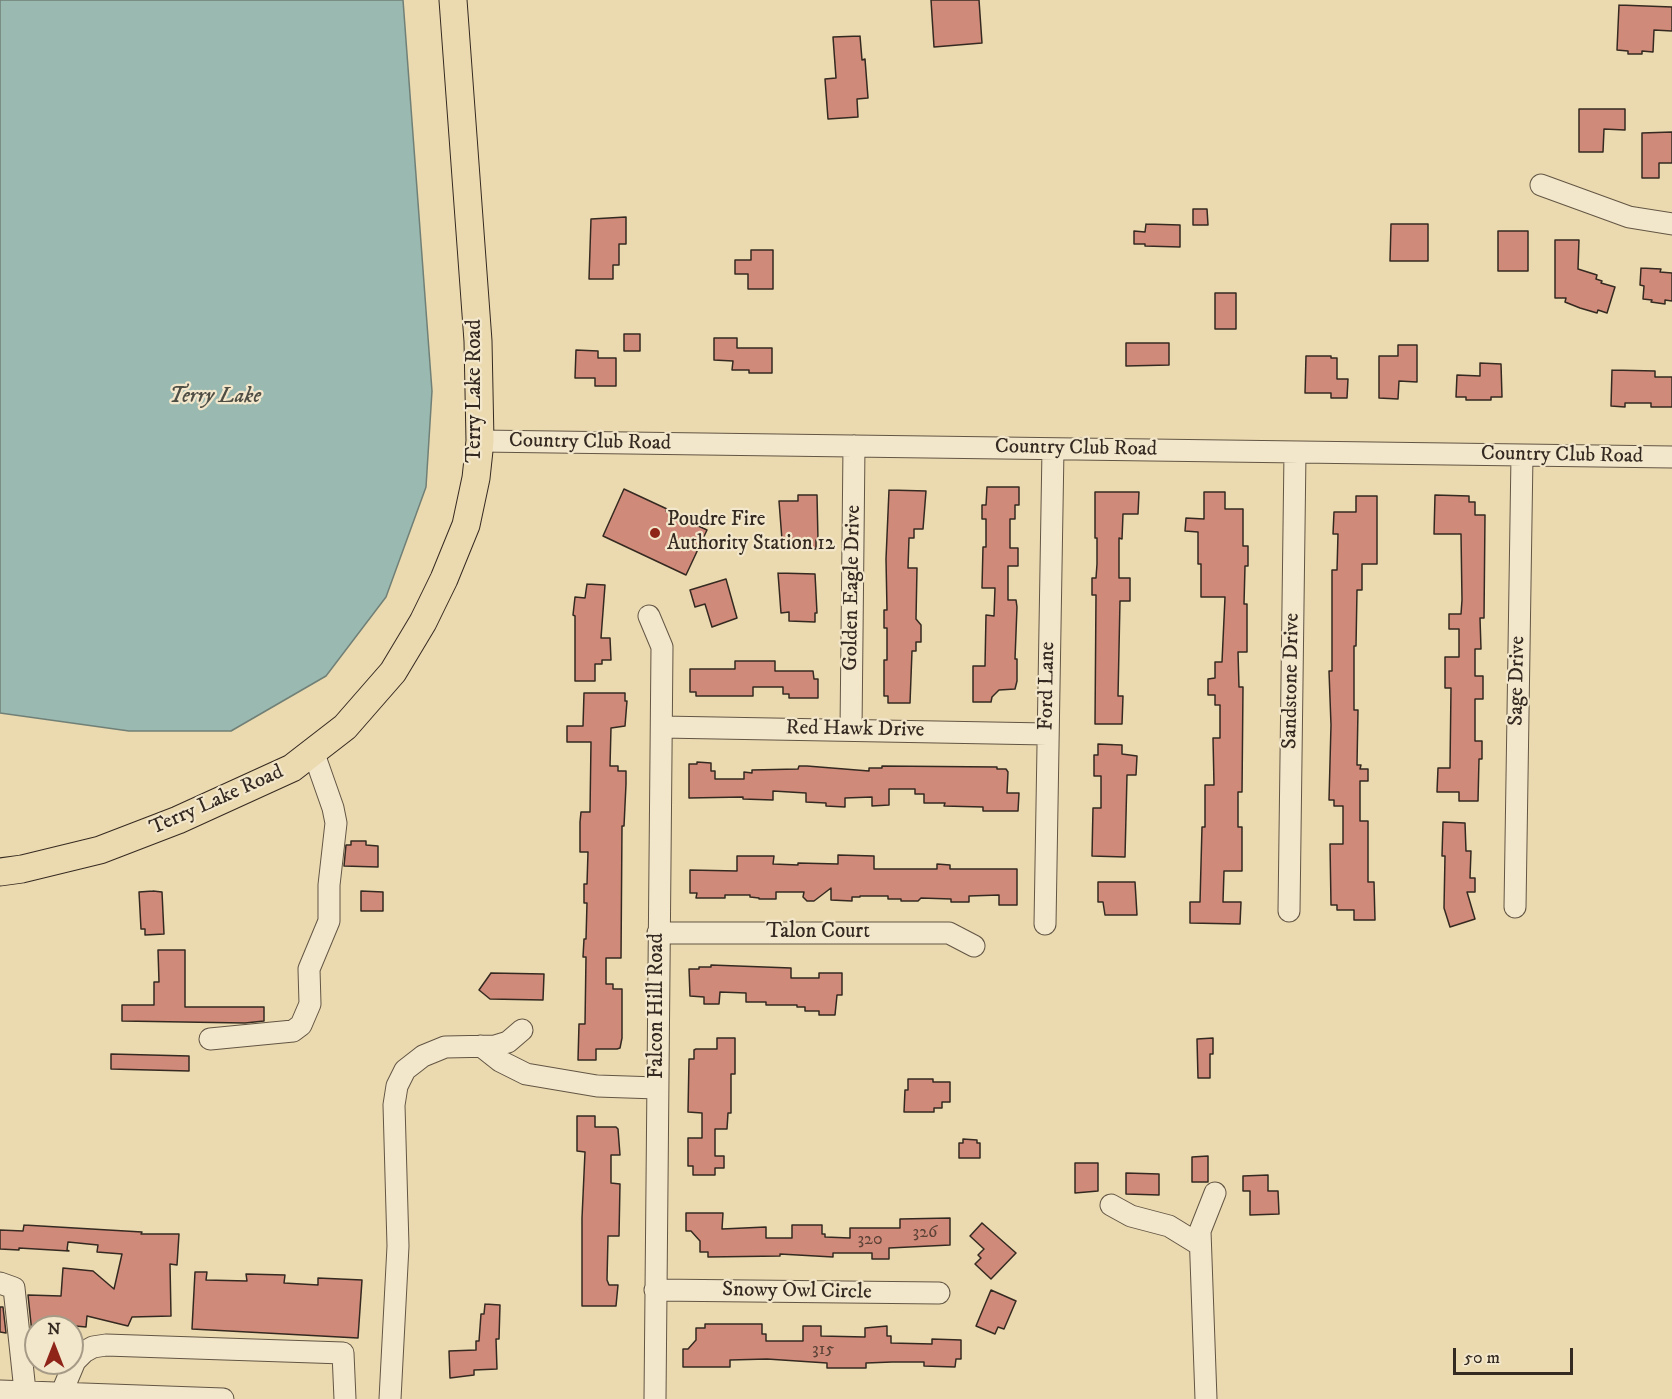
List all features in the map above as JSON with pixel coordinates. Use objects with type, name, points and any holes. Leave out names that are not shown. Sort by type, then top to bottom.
[{"type":"main road","name":"Terry Lake Road","points":[[0,872],[22,870],[100,850],[178,820],[292,768],[345,727],[393,672],[423,622],[466,525],[476,478],[480,441],[478,341],[453,0]]},
{"type":"street","points":[[1541,185],[1629,218],[1672,224]]},
{"type":"street","name":"Country Club Road","points":[[480,441],[1672,457]]},
{"type":"street","name":"Golden Eagle Drive","points":[[851,730],[854,446]]},
{"type":"street","name":"Ford Lane","points":[[1045,924],[1053,449]]},
{"type":"street","name":"Sandstone Drive","points":[[1289,911],[1295,452]]},
{"type":"street","name":"Sage Drive","points":[[1515,907],[1522,455]]},
{"type":"street","name":"Falcon Hill Road","points":[[649,616],[662,647],[655,1399]]},
{"type":"street","name":"Red Hawk Drive","points":[[662,727],[1047,734]]},
{"type":"street","points":[[210,1039],[293,1031],[301,1025],[310,1004],[309,969],[328,921],[328,885],[336,823],[314,751]]},
{"type":"street","name":"Talon Court","points":[[658,933],[950,933],[974,946]]},
{"type":"street","points":[[390,1399],[398,1246],[394,1116],[397,1086],[405,1070],[423,1056],[446,1047],[495,1046],[508,1042],[522,1030]]},
{"type":"street","points":[[481,1046],[500,1061],[526,1074],[597,1086],[657,1088]]},
{"type":"street","points":[[1206,1399],[1200,1232],[1215,1193]]},
{"type":"street","points":[[1111,1205],[1131,1216],[1169,1226],[1200,1245]]},
{"type":"street","points":[[0,1283],[14,1288],[25,1391]]},
{"type":"street","name":"Snowy Owl Circle","points":[[655,1290],[939,1293]]},
{"type":"street","points":[[62,1392],[75,1361],[93,1347],[106,1345],[344,1353],[345,1399]]},
{"type":"street","points":[[0,1391],[223,1399]]},
{"type":"water","name":"Terry Lake","points":[[0,0],[403,0],[432,391],[426,487],[386,597],[326,676],[231,731],[129,731],[0,713]]},
{"type":"building","points":[[931,0],[979,0],[982,43],[934,47]]},
{"type":"building","points":[[1619,5],[1672,7],[1672,31],[1654,30],[1653,52],[1642,51],[1642,54],[1628,54],[1628,51],[1617,50]]},
{"type":"building","points":[[860,36],[862,60],[865,59],[868,98],[857,99],[858,117],[828,119],[825,79],[836,78],[833,37]]},
{"type":"building","points":[[1579,109],[1625,109],[1625,130],[1604,129],[1603,152],[1579,152]]},
{"type":"building","points":[[1672,132],[1672,163],[1659,163],[1659,178],[1642,178],[1642,133]]},
{"type":"building","points":[[1193,209],[1207,209],[1208,225],[1193,225]]},
{"type":"building","points":[[626,217],[626,244],[619,244],[619,265],[613,265],[613,279],[589,279],[591,219]]},
{"type":"building","points":[[1146,224],[1180,225],[1180,247],[1134,244],[1134,231],[1145,232]]},
{"type":"building","points":[[1391,224],[1428,224],[1428,261],[1390,261]]},
{"type":"building","points":[[1498,231],[1528,231],[1528,271],[1498,271]]},
{"type":"building","points":[[1555,240],[1579,240],[1578,269],[1597,275],[1596,279],[1602,281],[1601,283],[1615,287],[1607,313],[1598,310],[1597,313],[1580,308],[1565,302],[1566,298],[1555,298]]},
{"type":"building","points":[[751,250],[773,250],[773,289],[748,289],[748,274],[735,274],[735,260],[751,260]]},
{"type":"building","points":[[1641,268],[1661,269],[1660,272],[1672,273],[1672,301],[1665,300],[1665,304],[1643,299],[1644,286],[1640,285]]},
{"type":"building","points":[[1215,293],[1236,293],[1236,329],[1215,329]]},
{"type":"building","points":[[624,334],[640,334],[640,351],[624,351]]},
{"type":"building","points":[[714,338],[737,338],[737,348],[772,348],[772,373],[732,370],[733,361],[714,360]]},
{"type":"building","points":[[1126,343],[1169,343],[1169,365],[1126,366]]},
{"type":"building","points":[[1398,345],[1417,345],[1417,382],[1399,381],[1398,399],[1379,398],[1379,356],[1398,356]]},
{"type":"building","points":[[576,350],[598,351],[598,358],[616,358],[616,386],[595,386],[595,378],[575,378]]},
{"type":"building","points":[[1306,356],[1337,358],[1337,379],[1348,379],[1347,398],[1331,398],[1331,393],[1305,393]]},
{"type":"building","points":[[1480,363],[1501,364],[1502,397],[1491,397],[1491,400],[1466,400],[1466,397],[1456,397],[1457,375],[1480,376]]},
{"type":"building","points":[[1612,370],[1655,371],[1655,377],[1672,377],[1672,407],[1651,407],[1651,403],[1625,403],[1625,407],[1611,406]]},
{"type":"building","points":[[987,487],[1019,487],[1019,505],[1015,505],[1015,519],[1010,519],[1010,548],[1018,548],[1018,566],[1008,566],[1008,600],[1016,600],[1017,607],[1015,659],[1017,659],[1017,681],[1015,689],[999,690],[992,697],[991,702],[973,702],[973,666],[985,666],[986,615],[994,616],[995,588],[982,588],[986,519],[982,519],[982,505],[986,505]]},
{"type":"building","name":"Poudre Fire Authority Station 12","points":[[624,489],[707,530],[686,575],[603,536]]},
{"type":"building","points":[[889,490],[926,491],[923,529],[914,529],[914,538],[909,538],[908,568],[917,568],[916,619],[921,625],[921,642],[916,642],[916,651],[912,651],[910,703],[888,703],[888,696],[884,696],[884,660],[887,660],[887,628],[884,628],[884,610],[887,610],[886,559]]},
{"type":"building","points":[[1095,492],[1139,492],[1138,514],[1123,514],[1122,539],[1119,538],[1119,578],[1130,578],[1130,601],[1120,601],[1118,696],[1123,696],[1122,724],[1095,724],[1096,595],[1092,595],[1092,578],[1096,578],[1097,564]]},
{"type":"building","points":[[1204,492],[1225,492],[1225,509],[1243,509],[1243,546],[1248,546],[1244,604],[1247,604],[1247,652],[1238,652],[1239,687],[1243,687],[1242,792],[1238,792],[1238,827],[1242,827],[1242,871],[1224,871],[1223,902],[1241,902],[1240,924],[1190,923],[1190,902],[1200,902],[1205,785],[1214,785],[1213,738],[1220,738],[1220,705],[1215,705],[1215,695],[1208,695],[1208,679],[1215,678],[1215,662],[1222,662],[1225,597],[1201,597],[1198,532],[1185,531],[1186,518],[1204,519]]},
{"type":"building","points":[[798,495],[817,495],[818,540],[816,540],[816,549],[790,549],[790,540],[782,540],[779,501],[798,501]]},
{"type":"building","points":[[1435,495],[1469,496],[1469,502],[1475,502],[1475,515],[1485,515],[1484,618],[1480,618],[1481,649],[1475,649],[1475,676],[1483,676],[1483,699],[1475,699],[1475,741],[1482,741],[1478,801],[1459,801],[1459,792],[1437,792],[1438,768],[1450,768],[1451,688],[1445,688],[1445,657],[1459,657],[1459,629],[1449,629],[1449,614],[1461,614],[1462,600],[1461,534],[1434,534]]},
{"type":"building","points":[[1356,496],[1377,496],[1377,564],[1362,564],[1362,590],[1357,590],[1356,646],[1354,646],[1354,710],[1358,710],[1357,765],[1361,765],[1360,769],[1368,769],[1368,781],[1360,781],[1360,821],[1368,821],[1368,882],[1374,882],[1375,920],[1354,920],[1354,910],[1337,910],[1337,905],[1331,905],[1330,844],[1343,844],[1343,806],[1334,806],[1334,800],[1329,800],[1332,570],[1337,570],[1338,534],[1333,534],[1334,512],[1356,512]]},
{"type":"building","points":[[778,573],[815,574],[817,613],[815,613],[815,622],[789,621],[789,612],[781,613]]},
{"type":"building","points":[[726,579],[737,618],[712,627],[705,604],[695,607],[690,590]]},
{"type":"building","points":[[587,584],[605,585],[601,638],[610,638],[611,660],[602,660],[602,664],[595,664],[595,681],[575,681],[575,616],[573,615],[575,597],[585,598]]},
{"type":"building","points":[[735,661],[775,661],[775,671],[813,671],[814,679],[818,679],[818,698],[789,698],[789,694],[783,694],[783,687],[753,687],[753,696],[696,696],[696,692],[690,692],[690,669],[735,669]]},
{"type":"building","points":[[584,693],[625,693],[625,701],[627,701],[625,726],[611,728],[610,766],[618,766],[618,771],[626,771],[624,826],[622,826],[621,958],[606,958],[606,984],[613,984],[613,989],[622,989],[622,1038],[620,1048],[596,1049],[596,1060],[578,1060],[579,1024],[585,1024],[586,957],[583,957],[587,903],[584,903],[584,884],[587,884],[588,852],[580,852],[580,822],[581,812],[590,812],[591,742],[567,742],[567,726],[583,726]]},
{"type":"building","points":[[1098,744],[1122,745],[1122,754],[1137,756],[1136,775],[1127,775],[1125,857],[1092,856],[1093,808],[1101,808],[1101,776],[1094,776],[1094,755],[1098,755]]},
{"type":"building","points":[[697,762],[711,763],[711,771],[715,771],[715,779],[744,779],[744,772],[752,773],[752,770],[798,769],[799,766],[869,771],[869,768],[882,768],[882,766],[997,767],[997,769],[1006,769],[1008,772],[1007,793],[1019,793],[1018,811],[983,811],[983,807],[924,803],[924,794],[915,794],[915,789],[889,789],[889,805],[872,806],[872,797],[845,798],[845,807],[826,806],[826,803],[806,802],[806,793],[773,791],[773,800],[743,799],[743,797],[689,798],[689,764],[697,764]]},
{"type":"building","points":[[1443,822],[1465,823],[1466,851],[1471,851],[1470,878],[1475,878],[1475,892],[1467,892],[1475,919],[1450,927],[1444,908]]},
{"type":"building","points":[[351,841],[366,841],[366,845],[378,846],[378,867],[344,866],[346,845],[351,845]]},
{"type":"building","points":[[838,855],[874,856],[874,869],[937,869],[937,864],[950,865],[950,869],[1017,869],[1017,905],[999,905],[999,895],[969,896],[969,902],[921,898],[918,901],[901,901],[901,899],[888,899],[888,896],[852,897],[852,901],[831,900],[831,888],[814,901],[807,901],[803,897],[804,892],[776,892],[776,899],[759,899],[750,897],[750,895],[696,898],[697,893],[690,893],[690,870],[737,871],[737,856],[774,856],[773,864],[798,865],[798,863],[838,864]]},
{"type":"building","points":[[1098,882],[1135,882],[1137,915],[1105,915],[1103,902],[1098,902]]},
{"type":"building","points":[[361,891],[383,892],[383,911],[361,911]]},
{"type":"building","points":[[139,892],[162,892],[164,934],[145,935],[145,929],[141,929]]},
{"type":"building","points":[[158,950],[185,950],[185,1007],[264,1007],[264,1021],[245,1023],[122,1021],[122,1005],[154,1005],[154,982],[159,982]]},
{"type":"building","points":[[711,965],[791,968],[791,978],[819,978],[819,973],[842,973],[842,995],[837,995],[835,1015],[819,1015],[819,1011],[805,1011],[805,1007],[797,1007],[797,1005],[766,1005],[766,1002],[746,1002],[746,993],[720,992],[719,1004],[704,1004],[704,997],[690,996],[689,969],[711,967]]},
{"type":"building","points":[[491,973],[544,974],[543,1000],[490,999],[479,990]]},
{"type":"building","points":[[717,1038],[735,1038],[735,1074],[731,1074],[731,1113],[728,1113],[727,1129],[715,1129],[715,1156],[724,1156],[724,1168],[715,1168],[715,1175],[693,1175],[693,1166],[688,1166],[688,1138],[702,1138],[702,1113],[688,1112],[689,1059],[694,1059],[696,1049],[717,1049]]},
{"type":"building","points":[[1213,1038],[1210,1078],[1198,1078],[1197,1039]]},
{"type":"building","points":[[111,1054],[189,1056],[189,1071],[111,1069]]},
{"type":"building","points":[[908,1079],[950,1082],[950,1102],[942,1102],[942,1108],[934,1108],[934,1112],[904,1112]]},
{"type":"building","points":[[577,1116],[595,1116],[595,1127],[616,1127],[618,1129],[620,1155],[611,1155],[611,1183],[620,1184],[619,1236],[608,1236],[607,1280],[609,1285],[618,1285],[616,1306],[582,1306],[585,1152],[577,1151]]},
{"type":"building","points":[[963,1139],[977,1140],[977,1143],[980,1143],[980,1158],[959,1158],[959,1143],[963,1143]]},
{"type":"building","points":[[1208,1156],[1208,1182],[1192,1182],[1192,1157]]},
{"type":"building","points":[[1075,1163],[1098,1163],[1098,1191],[1075,1193]]},
{"type":"building","points":[[1126,1173],[1159,1174],[1159,1195],[1126,1194]]},
{"type":"building","points":[[1268,1175],[1268,1191],[1278,1191],[1279,1214],[1250,1215],[1250,1191],[1243,1191],[1243,1176]]},
{"type":"building","points":[[686,1213],[723,1213],[722,1229],[766,1227],[766,1238],[792,1238],[792,1225],[822,1225],[822,1234],[825,1234],[825,1237],[850,1238],[850,1228],[900,1228],[900,1219],[950,1218],[950,1245],[889,1248],[889,1259],[872,1259],[872,1253],[833,1253],[833,1257],[780,1254],[780,1256],[708,1257],[708,1252],[700,1252],[700,1241],[691,1231],[686,1231]]},
{"type":"building","points":[[982,1223],[1016,1253],[991,1279],[975,1264],[981,1258],[978,1255],[984,1249],[970,1236]]},
{"type":"building","points":[[24,1225],[142,1232],[141,1234],[179,1234],[177,1265],[170,1264],[171,1316],[132,1317],[128,1326],[87,1316],[86,1327],[84,1327],[84,1315],[30,1315],[28,1295],[61,1296],[63,1268],[93,1271],[114,1289],[122,1254],[97,1252],[98,1245],[68,1242],[67,1250],[69,1251],[0,1249],[0,1230],[23,1231]]},
{"type":"building","points":[[195,1272],[207,1272],[206,1280],[247,1281],[246,1274],[285,1275],[284,1283],[318,1285],[318,1278],[362,1280],[358,1338],[192,1329]]},
{"type":"building","points":[[991,1290],[1016,1301],[1004,1329],[998,1327],[995,1334],[976,1326]]},
{"type":"building","points":[[485,1304],[500,1305],[499,1339],[496,1339],[497,1369],[474,1370],[474,1375],[450,1378],[449,1351],[476,1350],[481,1314],[484,1314]]},
{"type":"building","points":[[0,1307],[3,1307],[6,1333],[0,1332]]},
{"type":"building","points":[[705,1324],[762,1324],[762,1334],[766,1334],[766,1341],[803,1341],[803,1326],[821,1326],[821,1336],[865,1337],[865,1328],[887,1326],[887,1336],[891,1336],[891,1343],[932,1344],[932,1339],[961,1340],[961,1359],[956,1359],[955,1367],[924,1366],[924,1362],[892,1362],[866,1363],[866,1368],[827,1368],[827,1363],[767,1359],[730,1360],[730,1367],[683,1367],[683,1349],[688,1349],[696,1340],[696,1328],[705,1328]]},
{"type":"place","name":"Poudre Fire Authority Station 12","points":[[655,533]]}]
